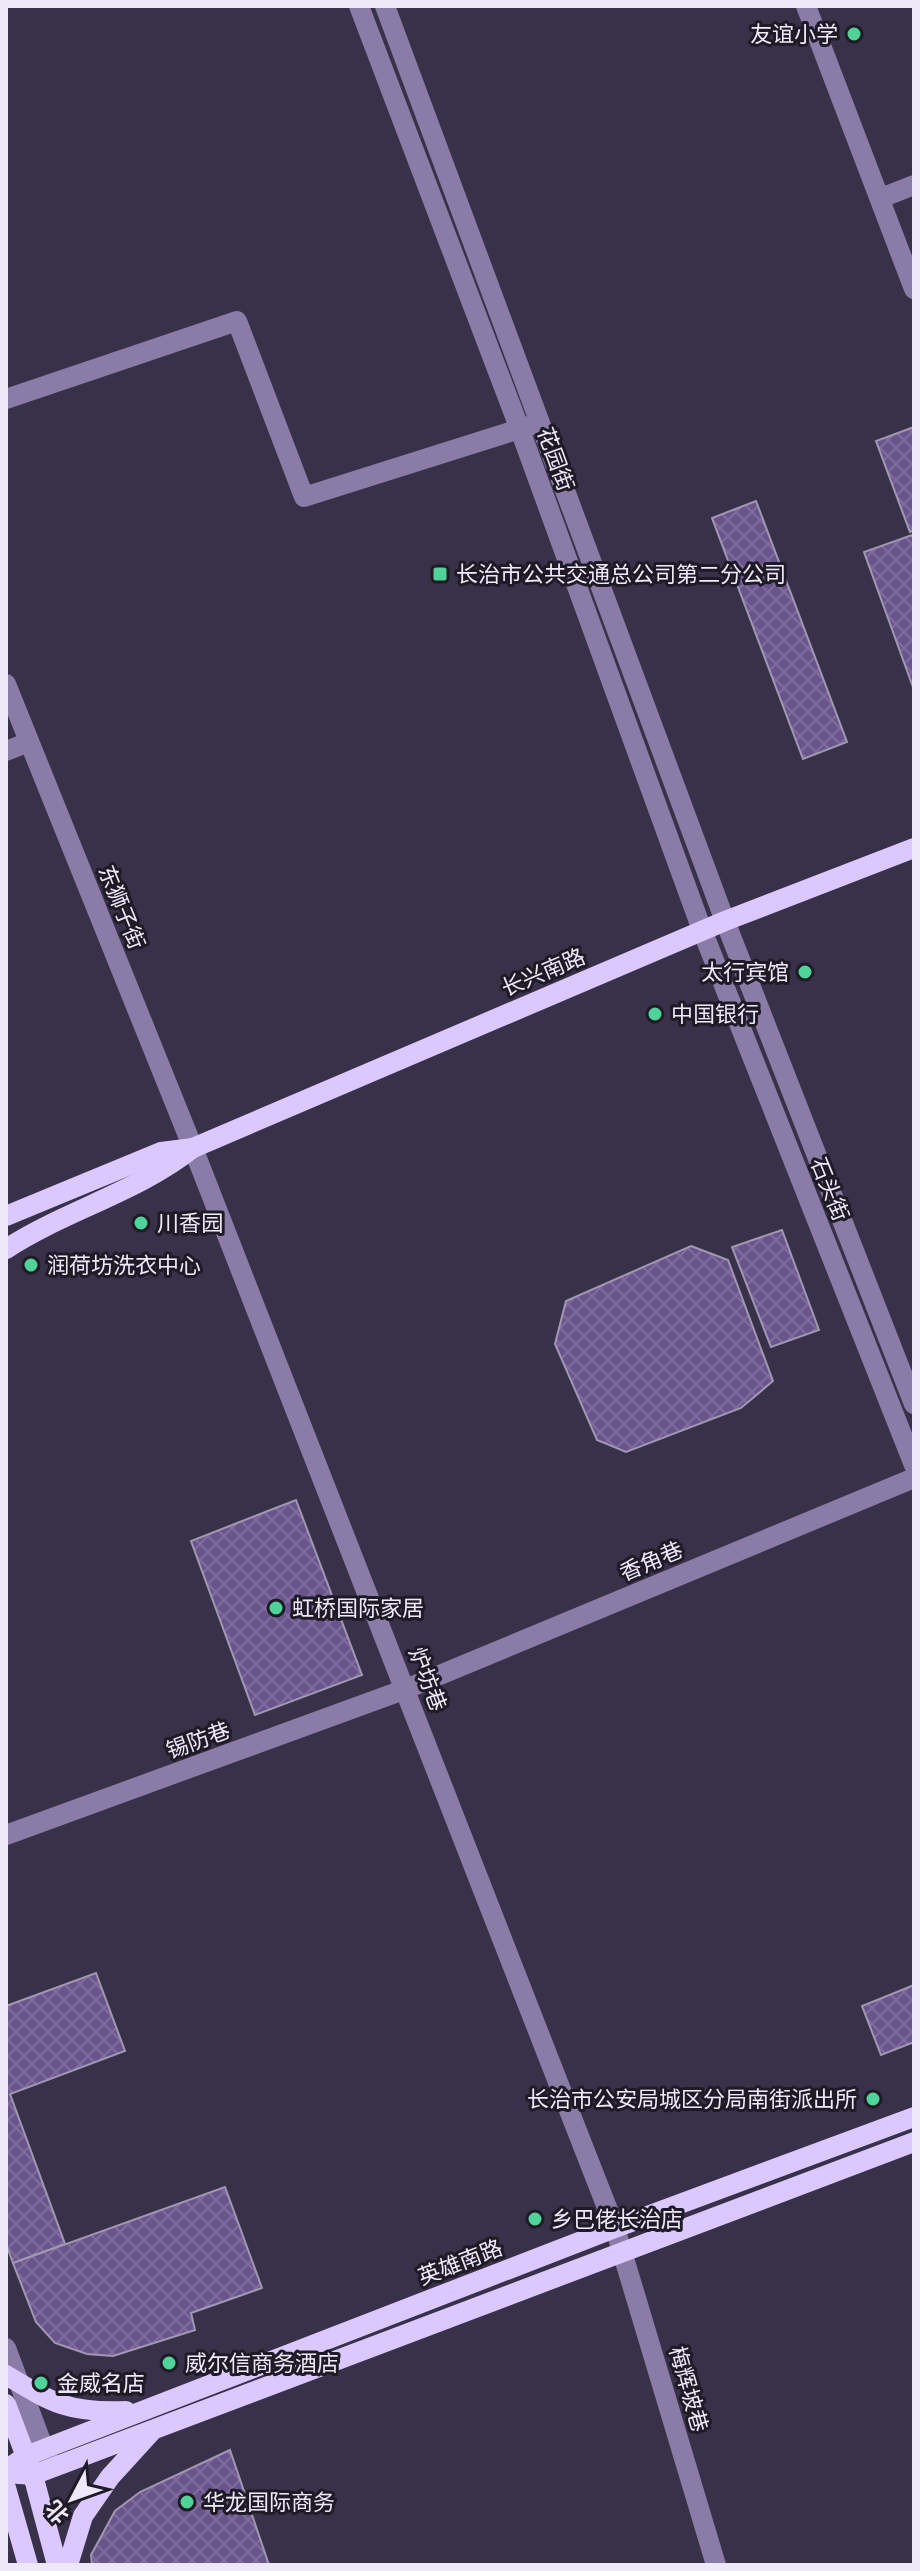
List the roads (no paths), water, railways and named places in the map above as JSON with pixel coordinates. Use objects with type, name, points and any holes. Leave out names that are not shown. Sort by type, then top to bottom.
[{"type":"main road","name":"长兴南路","points":[[6,1249],[32,1232],[166,1169],[193,1148],[702,930],[914,848]]},
{"type":"main road","name":"长兴南路","points":[[6,1216],[161,1152],[193,1148]]},
{"type":"main road","name":"英雄南路","points":[[38,2462],[142,2410],[914,2117]]},
{"type":"main road","points":[[6,2472],[154,2429],[914,2142]]},
{"type":"main road","points":[[13,2379],[50,2402],[80,2411],[142,2410]]},
{"type":"main road","points":[[6,2404],[38,2462],[57,2565]]},
{"type":"main road","points":[[68,2565],[83,2516],[110,2477],[154,2429]]},
{"type":"main road","points":[[6,2488],[28,2565]]},
{"type":"main road","points":[[6,2552],[20,2565]]},
{"type":"street","name":"花园街","points":[[359,6],[519,427],[702,930]]},
{"type":"street","name":"花园街","points":[[385,6],[725,921]]},
{"type":"street","points":[[806,6],[914,289]]},
{"type":"street","points":[[881,198],[914,185]]},
{"type":"street","points":[[6,399],[237,321],[304,497],[519,427],[540,424]]},
{"type":"street","name":"东狮子街","points":[[6,684],[193,1148]]},
{"type":"street","points":[[6,751],[29,742]]},
{"type":"street","name":"石头街","points":[[725,921],[914,1404]]},
{"type":"street","name":"石头街","points":[[702,930],[914,1465]]},
{"type":"street","name":"炉坊巷","points":[[193,1148],[615,2228]]},
{"type":"street","name":"香角巷","points":[[406,1689],[914,1478]]},
{"type":"street","name":"锡防巷","points":[[6,1835],[406,1689]]},
{"type":"street","name":"梅辉坡巷","points":[[615,2228],[716,2565]]},
{"type":"street","points":[[6,2348],[38,2462]]},
{"type":"place","name":"友谊小学","points":[[854,34]]},
{"type":"place","name":"长治市公共交通总公司第二分公司","points":[[440,574]]},
{"type":"place","name":"太行宾馆","points":[[805,972]]},
{"type":"place","name":"中国银行","points":[[655,1014]]},
{"type":"place","name":"川香园","points":[[141,1223]]},
{"type":"place","name":"润荷坊洗衣中心","points":[[31,1265]]},
{"type":"place","name":"虹桥国际家居","points":[[276,1608]]},
{"type":"place","name":"长治市公安局城区分局南街派出所","points":[[873,2099]]},
{"type":"place","name":"乡巴佬长治店","points":[[535,2219]]},
{"type":"place","name":"威尔信商务酒店","points":[[169,2363]]},
{"type":"place","name":"金威名店","points":[[41,2383]]},
{"type":"place","name":"华龙国际商务","points":[[187,2502]]}]
